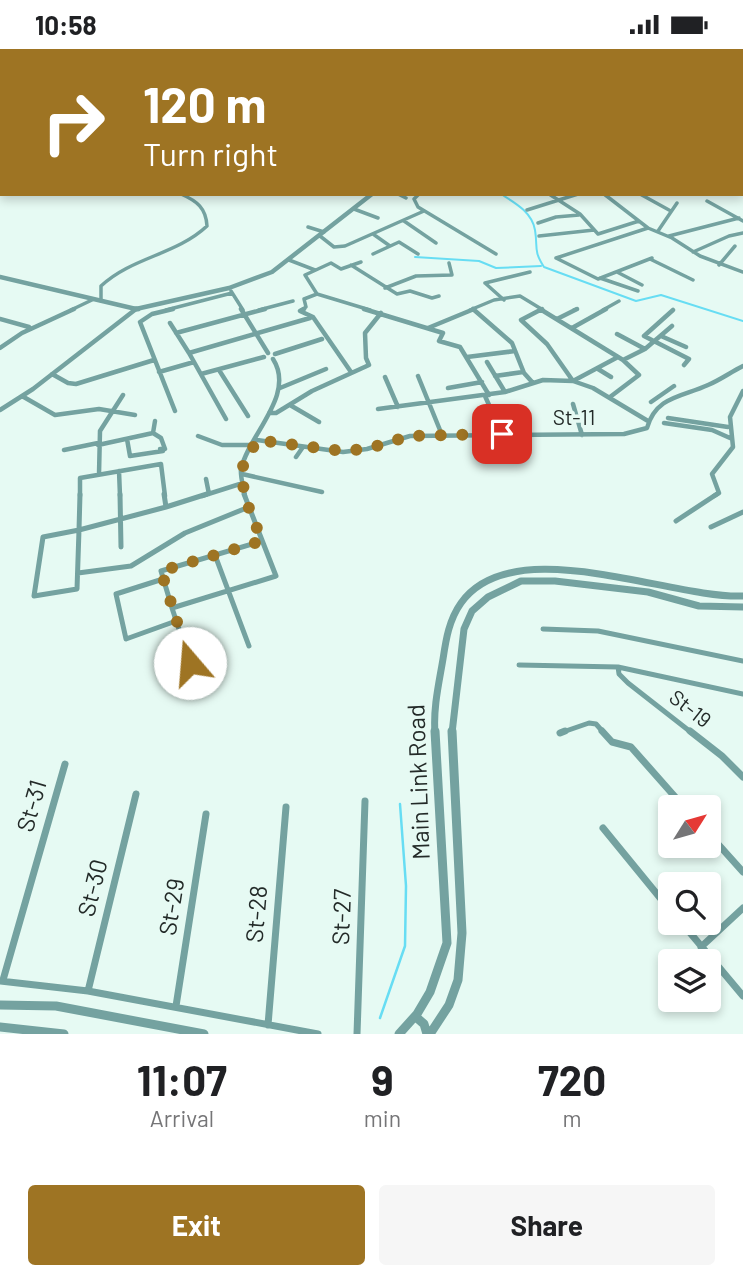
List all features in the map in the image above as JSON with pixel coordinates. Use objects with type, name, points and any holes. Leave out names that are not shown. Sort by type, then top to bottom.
[{"type":"street","points":[[101,301],[101,286],[111,276],[178,249],[200,235],[207,226],[204,207],[186,196]]},
{"type":"street","points":[[175,411],[140,322],[152,314],[230,291],[272,272],[370,196]]},
{"type":"street","points":[[402,196],[405,198]]},
{"type":"street","points":[[417,196],[414,199],[416,205],[424,211],[496,254]]},
{"type":"street","points":[[553,196],[580,215],[598,234],[639,221]]},
{"type":"street","points":[[527,209],[572,196]]},
{"type":"street","points":[[607,196],[649,228],[669,236],[693,253],[743,272]]},
{"type":"street","points":[[644,196],[669,210]]},
{"type":"street","points":[[707,201],[741,220]]},
{"type":"street","points":[[658,231],[669,210],[677,203]]},
{"type":"street","points":[[354,209],[378,218]]},
{"type":"street","points":[[309,227],[322,234],[334,247],[340,247],[424,211]]},
{"type":"street","points":[[433,216],[443,213]]},
{"type":"street","points":[[538,223],[556,217],[580,215]]},
{"type":"street","points":[[669,236],[710,223],[741,220]]},
{"type":"street","points":[[404,221],[436,243]]},
{"type":"street","points":[[638,291],[600,278],[556,258],[649,228]]},
{"type":"street","points":[[539,236],[594,230]]},
{"type":"street","points":[[693,253],[729,236],[743,233]]},
{"type":"street","points":[[373,234],[390,246]]},
{"type":"street","points":[[373,254],[399,242],[418,254]]},
{"type":"street","points":[[719,265],[735,246]]},
{"type":"street","points":[[600,278],[651,258],[693,280]]},
{"type":"street","points":[[289,260],[316,271]]},
{"type":"street","points":[[317,294],[305,275],[331,263],[341,269],[361,262]]},
{"type":"street","points":[[385,288],[416,276],[452,275],[449,263]]},
{"type":"street","points":[[351,265],[385,288],[402,295],[410,291],[432,298],[439,296]]},
{"type":"street","points":[[504,300],[485,283],[530,272]]},
{"type":"street","points":[[617,272],[642,285]]},
{"type":"street","points":[[0,277],[136,309],[230,291]]},
{"type":"street","points":[[230,291],[266,355]]},
{"type":"street","points":[[351,372],[313,317],[300,311],[306,307],[304,299],[317,294],[443,333],[439,341],[460,347],[482,382],[502,434]]},
{"type":"street","points":[[428,328],[473,309],[520,296],[620,359],[639,376],[610,397]]},
{"type":"street","points":[[0,348],[29,327],[94,299]]},
{"type":"street","points":[[176,333],[293,300]]},
{"type":"street","points":[[572,328],[619,301]]},
{"type":"street","points":[[0,410],[52,374],[136,309]]},
{"type":"street","points":[[473,309],[502,333],[515,351],[523,372],[533,383]]},
{"type":"street","points":[[542,309],[521,320],[547,344],[573,381]]},
{"type":"street","points":[[557,319],[577,309]]},
{"type":"street","points":[[673,310],[644,336],[689,359],[684,365]]},
{"type":"street","points":[[270,413],[276,414],[351,372],[369,365],[366,358],[365,333],[381,313]]},
{"type":"street","points":[[189,353],[310,318]]},
{"type":"street","points":[[0,319],[29,327]]},
{"type":"street","points":[[170,323],[226,419]]},
{"type":"street","points":[[573,381],[645,349],[671,326]]},
{"type":"street","points":[[617,334],[645,349]]},
{"type":"street","points":[[661,336],[687,347]]},
{"type":"street","points":[[201,374],[266,355],[274,356],[323,339]]},
{"type":"street","points":[[467,357],[515,351]]},
{"type":"street","points":[[172,608],[276,576],[249,507],[241,470],[280,388],[274,356]]},
{"type":"street","points":[[52,374],[68,383],[76,384],[154,360]]},
{"type":"street","points":[[159,372],[194,362]]},
{"type":"street","points":[[487,362],[505,392]]},
{"type":"street","points":[[378,409],[505,392],[550,380],[573,381],[610,397],[648,421],[667,398],[700,389],[743,366]]},
{"type":"street","points":[[280,388],[326,369]]},
{"type":"street","points":[[598,369],[611,377]]},
{"type":"street","points":[[219,370],[248,416]]},
{"type":"street","points":[[495,376],[523,372]]},
{"type":"street","points":[[418,376],[442,435]]},
{"type":"street","points":[[385,377],[398,407]]},
{"type":"street","points":[[448,388],[482,382]]},
{"type":"street","points":[[651,402],[674,386]]},
{"type":"street","points":[[676,521],[717,497],[719,493],[712,474],[733,447],[727,427],[733,407],[743,391]]},
{"type":"street","points":[[99,474],[100,431],[123,395]]},
{"type":"street","points":[[22,396],[55,415],[99,408],[135,415]]},
{"type":"street","points":[[643,396],[657,407]]},
{"type":"street","points":[[573,404],[582,435]]},
{"type":"street","points":[[290,405],[319,422]]},
{"type":"street","points":[[668,418],[727,427]]},
{"type":"street","points":[[153,433],[156,421]]},
{"type":"street","name":"St-11","points":[[198,436],[222,445],[255,443],[342,451],[367,449],[410,436],[582,435],[641,431],[647,428],[648,421]]},
{"type":"street","points":[[664,423],[712,430],[730,438]]},
{"type":"street","points":[[64,450],[153,433],[162,439],[165,449],[130,456],[127,439]]},
{"type":"street","points":[[296,457],[303,447]]},
{"type":"street","points":[[166,508],[161,464],[80,478],[80,531],[77,589],[34,596],[43,537],[80,531],[120,521],[166,508],[243,483]]},
{"type":"street","points":[[119,471],[121,547]]},
{"type":"street","points":[[242,474],[322,492]]},
{"type":"street","points":[[206,479],[209,494]]},
{"type":"street","points":[[78,573],[131,566],[185,533],[249,507]]},
{"type":"street","points":[[711,527],[743,512]]},
{"type":"street","points":[[190,663],[161,571],[262,541]]},
{"type":"street","points":[[215,555],[249,646]]},
{"type":"street","name":"Main Link Road","points":[[399,1034],[416,1017],[440,975],[447,943],[434,717],[448,629],[462,602],[484,584],[513,571],[532,569],[627,577],[693,593],[743,596]]},
{"type":"street","points":[[163,579],[116,594],[125,639],[176,621]]},
{"type":"street","name":"Main Link Road","points":[[428,1034],[449,1005],[458,980],[462,933],[451,721],[464,629],[472,611],[488,597],[521,581],[648,592],[699,606],[743,607]]},
{"type":"street","points":[[543,629],[598,631],[743,661]]},
{"type":"street","points":[[519,664],[618,667],[743,694]]},
{"type":"street","name":"St-19","points":[[618,667],[619,674],[628,683],[722,756],[743,777]]},
{"type":"street","points":[[560,733],[589,723],[596,724],[612,742],[631,747],[673,795]]},
{"type":"street","name":"St-31","points":[[1,981],[65,764]]},
{"type":"street","name":"St-30","points":[[88,991],[136,794]]},
{"type":"street","name":"St-27","points":[[357,1034],[365,801]]},
{"type":"street","name":"St-28","points":[[268,1025],[286,807]]},
{"type":"street","name":"St-29","points":[[176,1006],[206,814]]},
{"type":"street","points":[[603,828],[658,894]]},
{"type":"street","points":[[721,847],[743,872]]},
{"type":"street","points":[[701,947],[743,908]]},
{"type":"street","points":[[691,935],[743,996]]},
{"type":"street","points":[[1,981],[88,991],[318,1034]]},
{"type":"street","points":[[0,1005],[56,1006],[204,1034]]},
{"type":"street","points":[[416,1017],[424,1024],[428,1034]]},
{"type":"street","points":[[0,1027],[64,1034]]},
{"type":"waterway","points":[[504,196],[530,218],[535,230],[537,253],[544,267],[636,301],[661,295],[743,321]]},
{"type":"waterway","points":[[415,257],[479,261],[496,268],[541,266]]},
{"type":"waterway","points":[[380,1018],[405,946],[406,886],[400,804]]},
{"type":"route","points":[[190,663],[161,571],[262,541],[245,498],[241,470],[257,440],[342,451],[367,449],[410,436],[502,434]]}]
